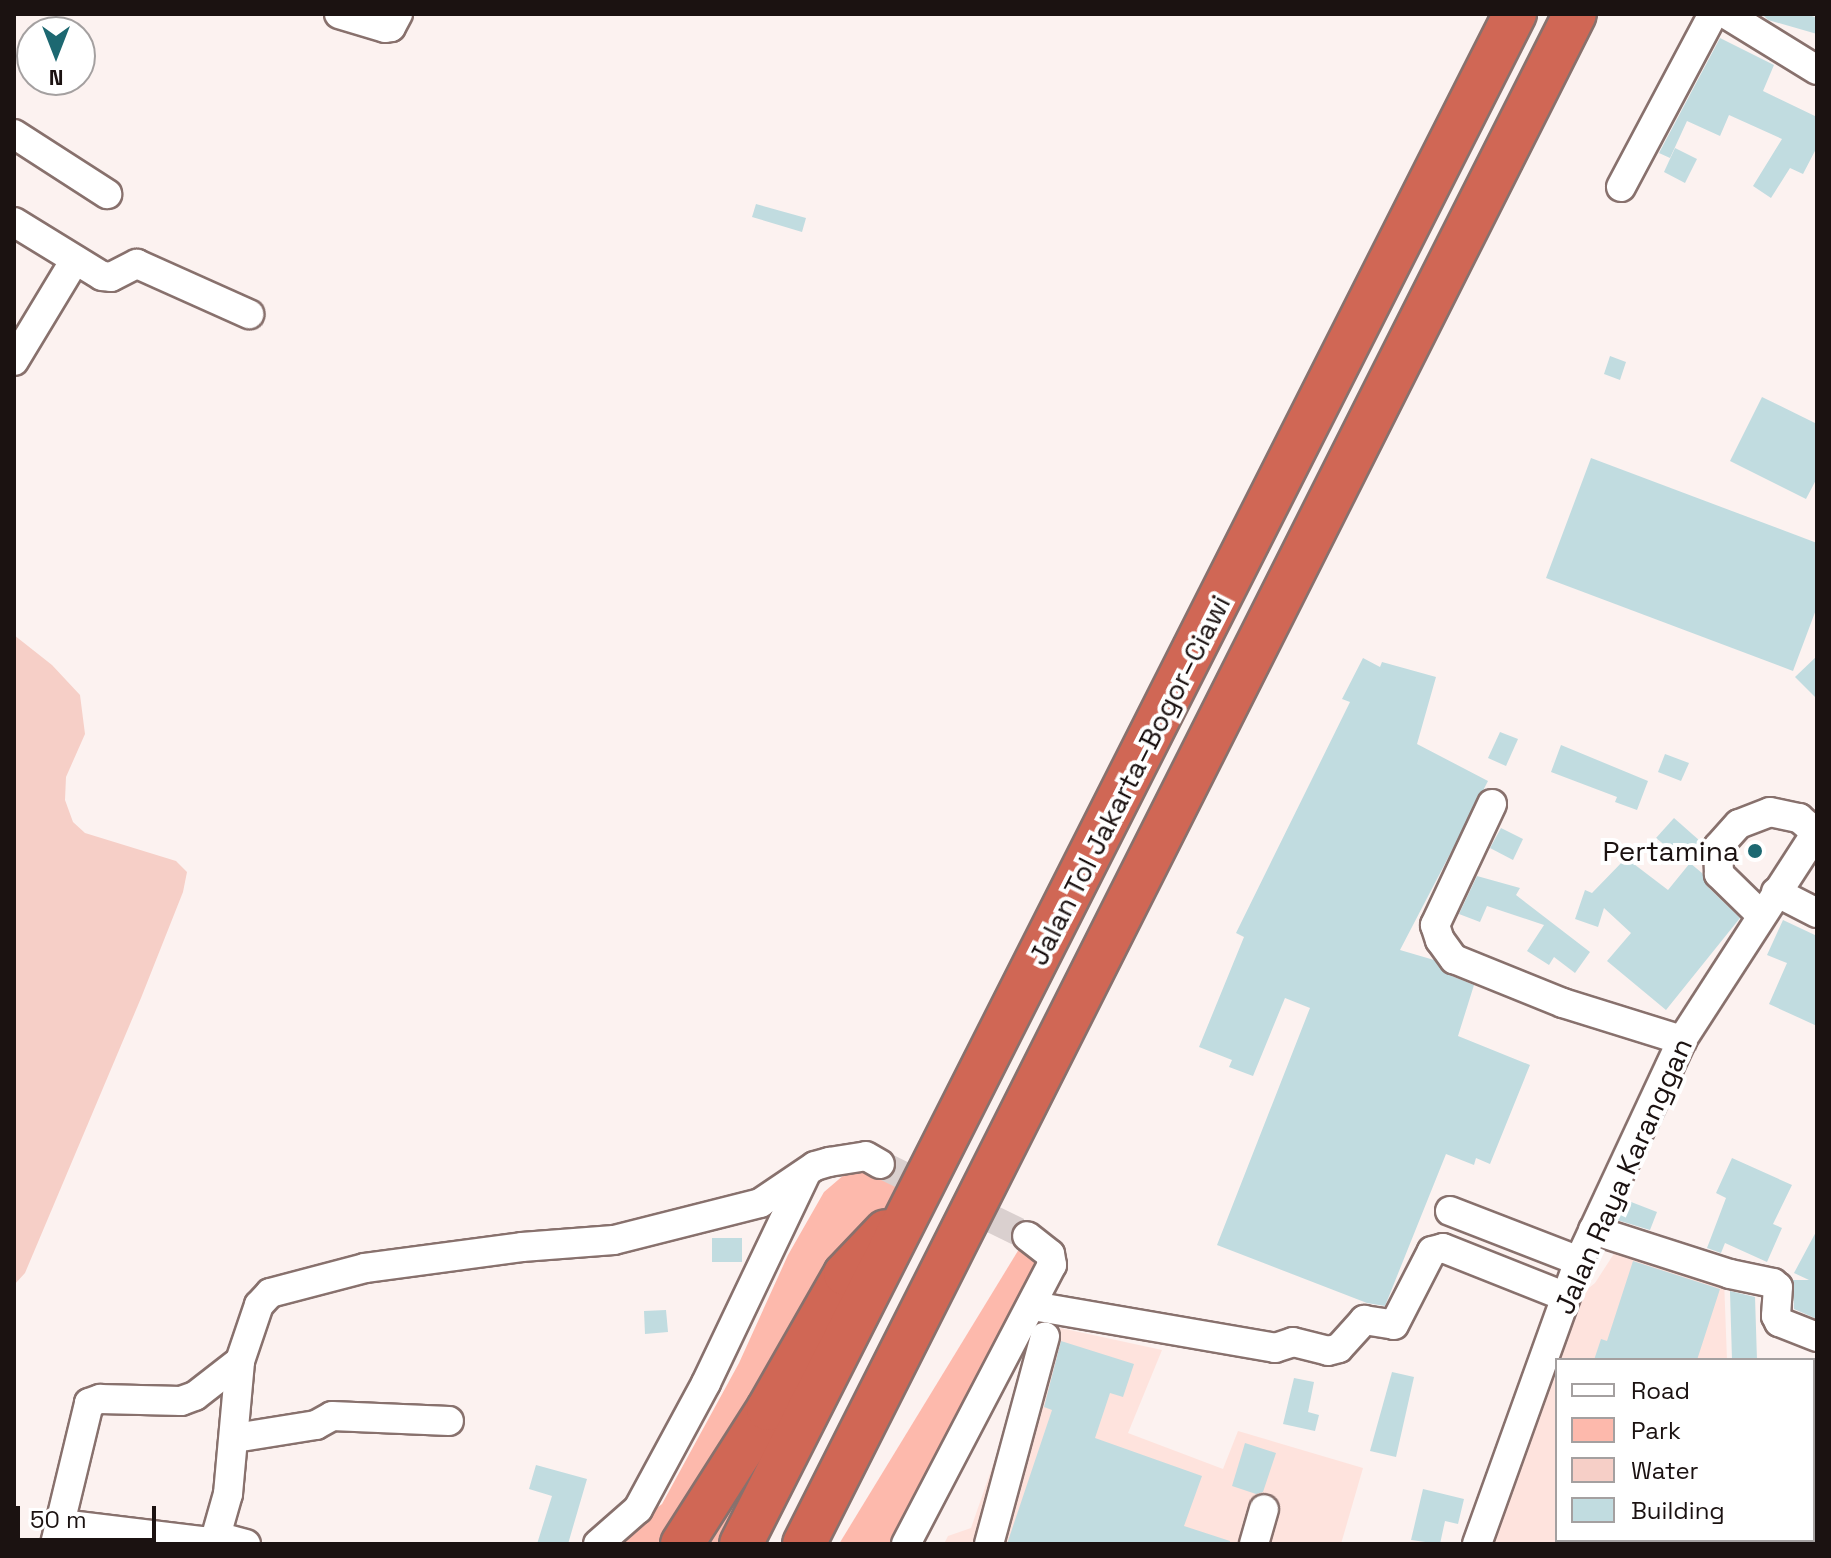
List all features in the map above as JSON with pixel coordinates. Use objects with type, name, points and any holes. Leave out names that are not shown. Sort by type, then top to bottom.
[{"type":"highway","name":"Jalan Tol Jakarta–Bogor–Ciawi","points":[[741,1544],[1515,14]]},
{"type":"highway","name":"Jalan Tol Jakarta–Bogor–Ciawi","points":[[804,1544],[1575,14]]},
{"type":"highway","points":[[682,1544],[768,1409],[845,1274],[919,1195]]},
{"type":"street","points":[[339,14],[385,28],[391,27],[398,14]]},
{"type":"street","points":[[1621,187],[1713,14]]},
{"type":"street","points":[[1726,14],[1817,70]]},
{"type":"street","points":[[14,134],[107,194]]},
{"type":"street","points":[[14,222],[106,278],[137,264],[249,314]]},
{"type":"street","points":[[14,361],[75,260]]},
{"type":"street","points":[[1492,804],[1435,925],[1440,940],[1454,959],[1563,1003],[1682,1040]]},
{"type":"street","points":[[1817,832],[1799,818],[1770,812],[1739,824],[1718,847],[1716,857],[1719,874],[1768,904],[1817,913]]},
{"type":"street","name":"Jalan Raya Karanggan","points":[[1477,1544],[1579,1261],[1682,1040],[1817,832]]},
{"type":"street","points":[[240,1361],[195,1396],[181,1401],[100,1399],[89,1403],[58,1534],[210,1542],[216,1536],[222,1524],[235,1438],[240,1361],[259,1305],[270,1293],[365,1268],[522,1247],[614,1240],[760,1203],[815,1166],[866,1156],[880,1164]]},
{"type":"street","points":[[598,1544],[638,1509],[706,1383],[805,1175]]},
{"type":"street","points":[[1450,1211],[1579,1261]]},
{"type":"street","points":[[1593,1230],[1730,1274],[1773,1283],[1778,1287],[1776,1316],[1779,1322],[1817,1337]]},
{"type":"street","points":[[906,1544],[1033,1306],[1053,1259],[1027,1236]]},
{"type":"street","points":[[1033,1306],[1275,1348],[1293,1342],[1328,1351],[1339,1348],[1364,1320],[1394,1325],[1432,1251],[1443,1248],[1566,1297]]},
{"type":"street","points":[[989,1544],[1045,1336]]},
{"type":"street","points":[[235,1438],[316,1425],[332,1416],[449,1421]]},
{"type":"street","points":[[1254,1544],[1264,1509]]},
{"type":"street","points":[[216,1536],[246,1544]]},
{"type":"shaded area","points":[[1617,1249],[1724,1279],[1727,1358],[1557,1358],[1580,1295],[1595,1283]]},
{"type":"shaded area","points":[[1042,1324],[1162,1350],[1128,1433],[1223,1469],[1238,1431],[1363,1468],[1341,1544],[944,1544],[948,1536],[971,1528]]},
{"type":"shaded area","points":[[1555,1363],[1555,1542],[1815,1542],[1817,1401],[1817,1544],[1494,1544],[1519,1460]]},
{"type":"green space","points":[[866,1156],[924,1185],[741,1544],[608,1544],[662,1504],[739,1363],[788,1255],[824,1192]]},
{"type":"green space","points":[[1027,1236],[1050,1254],[906,1544],[839,1544]]},
{"type":"water","points":[[14,635],[52,665],[80,695],[85,734],[66,777],[65,800],[73,822],[85,833],[176,861],[187,872],[183,892],[141,998],[25,1273],[14,1285]]},
{"type":"building","points":[[1762,14],[1807,14],[1817,18],[1817,34],[1768,20]]},
{"type":"building","points":[[1720,38],[1774,65],[1763,91],[1817,117],[1817,147],[1803,174],[1790,168],[1771,198],[1753,186],[1782,139],[1729,115],[1720,136],[1687,121],[1670,158],[1659,153]]},
{"type":"building","points":[[1675,148],[1697,159],[1685,183],[1664,172]]},
{"type":"building","points":[[756,204],[806,218],[802,232],[752,217]]},
{"type":"building","points":[[1610,356],[1626,362],[1620,380],[1604,374]]},
{"type":"building","points":[[1762,397],[1817,424],[1817,478],[1806,499],[1730,461]]},
{"type":"building","points":[[1591,458],[1817,543],[1817,607],[1793,671],[1546,578]]},
{"type":"building","points":[[1817,656],[1817,699],[1795,677]]},
{"type":"building","points":[[1363,658],[1380,667],[1382,662],[1436,677],[1417,744],[1488,781],[1400,950],[1434,960],[1447,974],[1474,985],[1458,1036],[1530,1065],[1490,1164],[1476,1158],[1474,1165],[1446,1154],[1385,1306],[1367,1303],[1217,1245],[1310,1008],[1285,998],[1253,1076],[1229,1067],[1232,1060],[1199,1047],[1244,937],[1236,933],[1350,702],[1342,699]]},
{"type":"building","points":[[1500,732],[1518,739],[1506,766],[1488,758]]},
{"type":"building","points":[[1561,745],[1648,781],[1637,810],[1615,802],[1617,797],[1551,772]]},
{"type":"building","points":[[1665,754],[1689,763],[1681,781],[1658,772]]},
{"type":"building","points":[[1674,818],[1700,841],[1683,860],[1656,838]]},
{"type":"building","points":[[1501,828],[1523,839],[1513,860],[1490,848]]},
{"type":"building","points":[[1626,858],[1668,890],[1690,863],[1702,873],[1707,886],[1740,918],[1666,1010],[1607,961],[1631,933],[1604,908],[1598,927],[1575,919],[1585,890],[1592,893]]},
{"type":"building","points":[[1477,876],[1520,888],[1516,895],[1590,952],[1575,973],[1554,957],[1549,965],[1527,951],[1544,925],[1487,906],[1480,922],[1459,914]]},
{"type":"building","points":[[1783,920],[1817,936],[1817,1026],[1769,1004],[1787,963],[1767,955]]},
{"type":"building","points":[[1732,1158],[1792,1185],[1773,1224],[1782,1228],[1767,1262],[1725,1243],[1721,1253],[1707,1248],[1726,1198],[1716,1193]]},
{"type":"building","points":[[1626,1200],[1657,1212],[1650,1230],[1617,1220]]},
{"type":"building","points":[[1817,1230],[1817,1319],[1794,1309],[1793,1280],[1809,1280],[1794,1273]]},
{"type":"building","points":[[712,1238],[742,1238],[742,1262],[712,1262]]},
{"type":"building","points":[[1633,1261],[1720,1289],[1698,1358],[1595,1358],[1601,1339],[1607,1341]]},
{"type":"building","points":[[1730,1291],[1755,1297],[1757,1358],[1732,1358]]},
{"type":"building","points":[[666,1310],[668,1332],[645,1334],[644,1311]]},
{"type":"building","points":[[1061,1341],[1134,1364],[1123,1397],[1110,1393],[1095,1438],[1202,1476],[1184,1526],[1230,1541],[1230,1544],[1007,1544],[1052,1410],[1044,1407]]},
{"type":"building","points":[[1392,1372],[1414,1377],[1396,1457],[1370,1451]]},
{"type":"building","points":[[1294,1378],[1314,1382],[1308,1412],[1319,1415],[1315,1431],[1283,1424]]},
{"type":"building","points":[[1245,1443],[1276,1453],[1263,1492],[1256,1494],[1232,1486]]},
{"type":"building","points":[[536,1465],[587,1479],[568,1544],[537,1544],[552,1496],[529,1489]]},
{"type":"building","points":[[1423,1489],[1464,1499],[1458,1524],[1445,1521],[1440,1544],[1411,1540]]},
{"type":"tunnel","points":[[880,1164],[1027,1236]]},
{"type":"place","name":"Pertamina","points":[[1755,851]]}]
